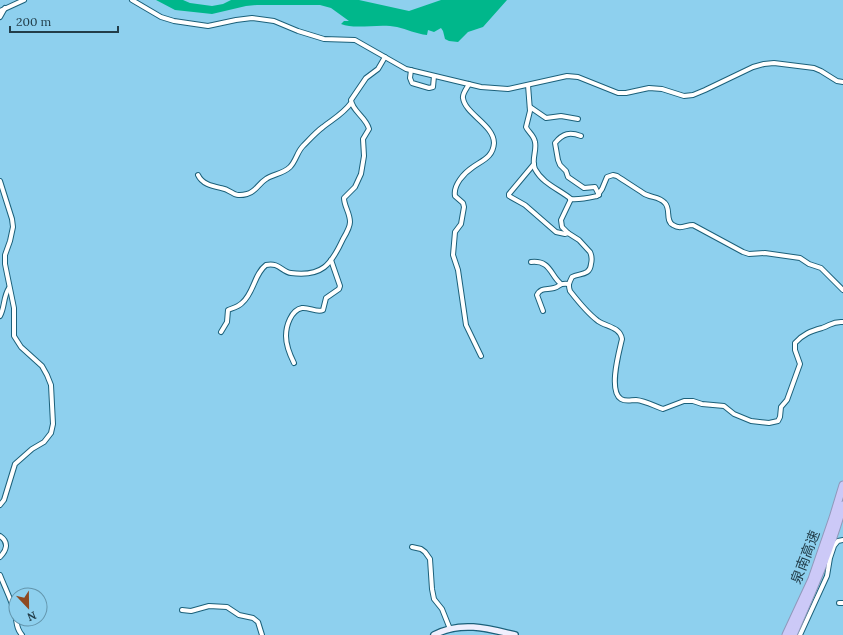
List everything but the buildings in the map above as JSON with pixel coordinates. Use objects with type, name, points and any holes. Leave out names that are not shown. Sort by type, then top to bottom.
[{"type":"highway","name":"泉南高速","points":[[786,635],[812,579],[834,518],[843,485]]},
{"type":"highway","name":"泉南高速","points":[[793,635],[817,580],[843,505]]},
{"type":"main road","points":[[434,635],[450,628],[478,627],[515,635]]},
{"type":"street","points":[[0,11],[24,0]]},
{"type":"street","points":[[132,0],[157,16],[174,21],[208,26],[252,18],[274,21],[298,31],[324,39],[355,40],[411,70],[494,89],[508,89],[567,76],[578,77],[618,93],[655,88],[684,96],[693,95],[705,90],[753,67],[774,63],[814,68],[837,81],[843,82]]},
{"type":"street","points":[[0,17],[5,8]]},
{"type":"street","points":[[198,174],[206,183],[225,188],[234,195],[240,196],[254,191],[265,179],[286,171],[291,166],[302,146],[321,129],[342,114],[351,103],[352,97],[366,78],[378,69],[385,57]]},
{"type":"street","points":[[411,70],[410,78],[412,83],[429,88],[433,87],[434,76]]},
{"type":"street","points":[[469,84],[463,95],[464,101],[476,117],[491,132],[494,141],[488,157],[472,168],[459,180],[455,188],[455,196],[463,203],[464,206],[461,224],[455,232],[454,255],[458,270],[466,326],[481,356]]},
{"type":"street","points":[[528,85],[530,107],[526,127],[532,134],[535,142],[533,157],[534,164],[537,172],[546,182],[570,199],[580,200],[597,196],[599,195],[608,177],[613,175],[617,176],[644,194],[656,197],[665,202],[668,208],[670,224],[682,228],[693,224],[749,254],[765,253],[800,258],[809,264],[821,268],[843,290]]},
{"type":"street","points":[[220,332],[227,322],[228,310],[237,306],[248,297],[263,267],[266,265],[279,266],[290,273],[310,273],[323,269],[328,265],[341,244],[350,223],[344,198],[355,187],[361,174],[364,156],[363,139],[369,129],[364,118],[351,103]]},
{"type":"street","points":[[530,107],[546,118],[561,116],[578,119]]},
{"type":"street","points":[[582,136],[570,133],[565,134],[557,140],[555,143],[558,160],[566,171],[568,177],[584,188],[595,187],[599,195]]},
{"type":"street","points":[[534,164],[509,194],[509,196],[525,205],[556,232],[565,234],[568,233]]},
{"type":"street","points":[[0,181],[12,219],[13,227],[5,255],[5,264],[14,308],[14,336],[21,347],[42,366],[47,375],[51,385],[54,424],[51,433],[44,442],[32,449],[15,464],[4,500],[0,505]]},
{"type":"street","points":[[568,284],[574,276],[588,272],[591,268],[592,257],[590,252],[579,240],[562,227],[561,220],[570,199]]},
{"type":"street","points":[[294,363],[289,351],[286,336],[288,326],[296,310],[305,308],[320,311],[323,310],[326,298],[339,289],[340,286],[331,260]]},
{"type":"street","points":[[531,262],[545,264],[560,284]]},
{"type":"street","points":[[543,311],[537,295],[538,292],[545,288],[554,288],[560,284],[568,284]]},
{"type":"street","points":[[568,284],[570,291],[597,320],[614,328],[622,336],[615,374],[616,392],[621,399],[626,401],[636,400],[650,403],[662,409],[684,401],[724,406],[742,417],[769,424],[778,421],[781,407],[787,400],[800,364],[795,343],[812,330],[823,328],[834,322],[843,322]]},
{"type":"street","points":[[0,316],[3,310],[6,293],[9,288]]},
{"type":"street","points":[[0,536],[7,544],[6,549],[0,557]]},
{"type":"street","points":[[800,635],[827,576],[834,546],[838,541],[843,540]]},
{"type":"street","points":[[412,547],[421,549],[430,559],[434,599],[442,609],[450,628]]},
{"type":"street","points":[[0,576],[15,615],[18,630],[22,635]]},
{"type":"street","points":[[182,610],[191,611],[210,606],[227,607],[239,615],[256,620],[262,635]]},
{"type":"shaded area","points":[[156,0],[183,0],[190,3],[212,6],[223,4],[231,0],[359,0],[409,11],[441,0],[507,0],[483,27],[468,32],[458,42],[445,39],[441,28],[434,32],[428,30],[427,35],[390,26],[347,26],[341,24],[344,21],[349,21],[331,8],[320,5],[257,5],[212,14],[175,10]]}]
